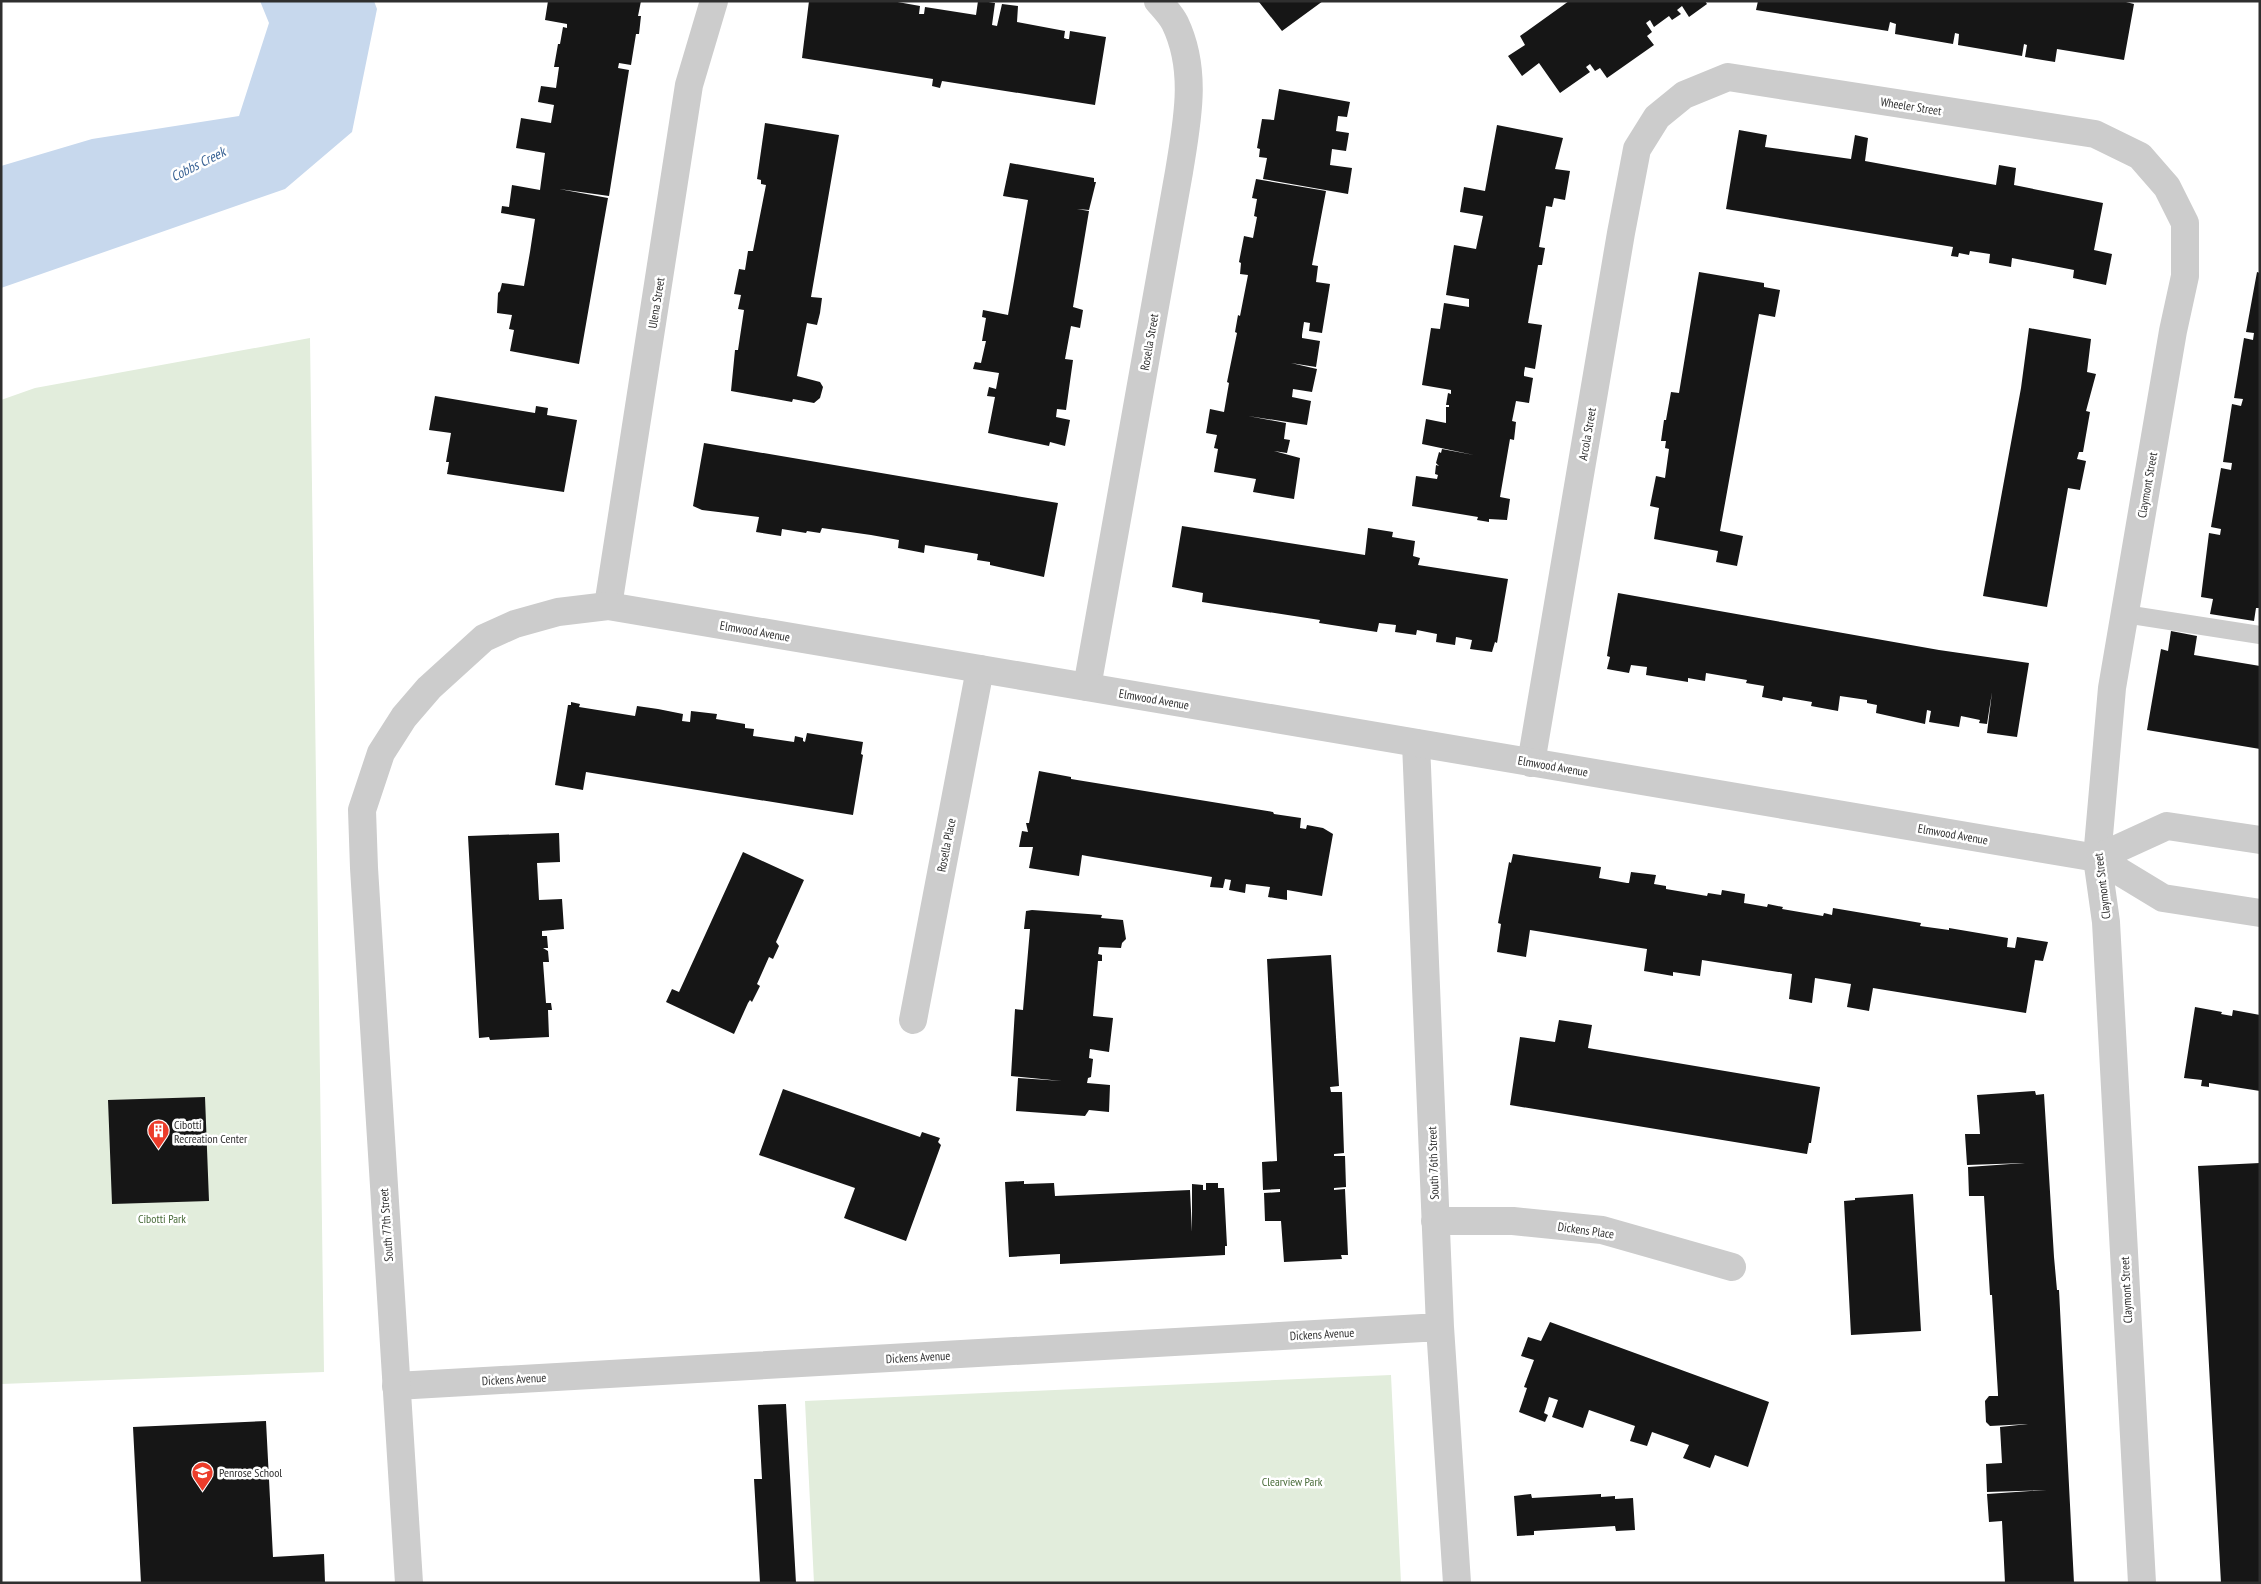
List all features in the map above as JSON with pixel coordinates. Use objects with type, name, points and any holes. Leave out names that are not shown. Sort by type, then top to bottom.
[{"type":"street","name":"Ulena Street","points":[[608,606],[689,86],[714,1]]},
{"type":"street","name":"Rosella Street","points":[[1087,688],[1190,101],[1188,60],[1174,22],[1158,1]]},
{"type":"street","name":"Wheeler Street","points":[[1661,113],[1684,95],[1728,77],[2094,134],[2140,156],[2156,174]]},
{"type":"street","name":"Arcola Street","points":[[1531,763],[1637,148],[1661,113]]},
{"type":"street","name":"Claymont Street","points":[[2142,1583],[2107,932],[2097,858],[2112,688],[2173,331],[2185,276],[2185,223],[2167,187],[2156,174]]},
{"type":"street","name":"Elmwood Avenue","points":[[364,868],[362,810],[381,753],[404,717],[429,688],[484,638],[515,624],[558,612],[608,606],[2097,858],[2163,898],[2260,913]]},
{"type":"street","name":"Rosella Place","points":[[913,1020],[980,669]]},
{"type":"street","name":"South 76th Street","points":[[1416,743],[1440,1327],[1457,1583]]},
{"type":"street","points":[[2097,858],[2167,826],[2260,840]]},
{"type":"street","name":"South 77th Street","points":[[364,868],[408,1583]]},
{"type":"street","name":"Dickens Place","points":[[1435,1221],[1513,1221],[1602,1230],[1732,1267]]},
{"type":"street","name":"Dickens Avenue","points":[[396,1386],[1440,1327]]},
{"type":"lane","points":[[2125,614],[2260,635]]},
{"type":"green space","name":"Cibotti Park","points":[[310,338],[324,1372],[1,1384],[1,400],[35,388]]},
{"type":"green space","name":"Clearview Park","points":[[1391,1375],[1401,1583],[814,1583],[805,1401]]},
{"type":"water","name":"Cobbs Creek","points":[[260,1],[374,1],[377,9],[352,132],[285,189],[1,288],[1,166],[92,139],[239,116],[269,23]]},
{"type":"building","points":[[548,1],[641,1],[638,16],[641,16],[639,34],[636,34],[631,65],[619,63],[618,68],[629,70],[609,196],[559,189],[608,198],[579,364],[510,351],[514,330],[509,329],[512,315],[497,313],[498,293],[502,283],[524,286],[535,219],[501,213],[502,206],[509,207],[512,185],[540,190],[545,153],[516,148],[521,118],[551,123],[554,105],[538,102],[541,86],[556,88],[559,67],[554,67],[558,44],[560,44],[563,27],[567,28],[567,24],[545,20]]},
{"type":"building","points":[[809,1],[892,1],[920,6],[919,14],[924,14],[925,7],[976,15],[978,1],[982,1],[995,3],[992,25],[997,26],[1002,4],[1018,6],[1017,22],[1065,31],[1064,38],[1067,39],[1069,39],[1070,31],[1106,37],[1095,105],[942,81],[940,88],[932,86],[933,79],[802,58]]},
{"type":"building","points":[[1323,1],[1282,31],[1259,2]]},
{"type":"building","points":[[1569,1],[1705,1],[1707,4],[1689,17],[1682,6],[1677,10],[1681,14],[1672,20],[1669,16],[1654,27],[1650,20],[1646,23],[1652,32],[1647,36],[1654,45],[1607,78],[1600,68],[1595,71],[1590,64],[1586,67],[1590,72],[1560,93],[1539,63],[1522,76],[1508,56],[1525,45],[1520,36]]},
{"type":"building","points":[[1758,1],[2122,1],[2134,4],[2124,60],[2057,49],[2055,62],[2025,57],[2027,45],[2024,44],[2022,56],[1958,45],[1959,34],[1955,33],[1953,44],[1895,34],[1896,24],[1890,22],[1888,31],[1756,10]]},
{"type":"building","points":[[1279,89],[1350,102],[1347,117],[1338,116],[1336,131],[1349,133],[1346,151],[1332,149],[1330,165],[1352,168],[1348,194],[1263,179],[1267,158],[1259,157],[1260,149],[1257,148],[1262,119],[1274,120]]},
{"type":"building","points":[[765,123],[839,135],[811,297],[822,298],[820,313],[817,325],[807,323],[797,376],[820,382],[823,387],[820,398],[814,403],[793,399],[792,402],[731,391],[735,350],[738,350],[744,310],[738,309],[741,295],[734,294],[739,269],[745,270],[748,251],[753,251],[766,185],[761,184],[761,180],[757,179]]},
{"type":"building","points":[[1497,125],[1563,138],[1555,169],[1570,171],[1565,200],[1554,198],[1552,207],[1546,206],[1539,247],[1545,248],[1542,265],[1538,265],[1528,323],[1542,325],[1535,369],[1525,367],[1524,376],[1533,378],[1529,403],[1516,401],[1512,421],[1516,422],[1514,440],[1510,439],[1500,497],[1510,499],[1507,520],[1489,519],[1489,522],[1477,520],[1478,517],[1412,506],[1416,476],[1437,479],[1438,475],[1435,474],[1436,465],[1439,466],[1436,463],[1439,452],[1441,453],[1442,449],[1474,455],[1422,444],[1426,419],[1446,423],[1446,407],[1449,407],[1449,405],[1446,405],[1448,393],[1451,394],[1451,390],[1422,385],[1431,328],[1440,329],[1444,303],[1469,307],[1469,299],[1446,295],[1454,245],[1476,249],[1483,216],[1460,212],[1464,187],[1485,191]]},
{"type":"building","points":[[1739,130],[1767,135],[1765,147],[1851,159],[1855,135],[1868,138],[1865,161],[1996,185],[1999,165],[2016,168],[2014,185],[2103,203],[2094,250],[2112,254],[2106,285],[2073,278],[2074,270],[2012,258],[2011,267],[1989,263],[1990,254],[1970,251],[1969,255],[1959,253],[1958,257],[1951,256],[1953,247],[1726,209]]},
{"type":"building","points":[[1010,163],[1094,178],[1094,182],[1096,182],[1089,210],[1077,209],[1089,211],[1073,307],[1083,310],[1080,328],[1071,326],[1065,359],[1073,360],[1066,410],[1057,409],[1056,417],[1070,420],[1065,446],[1050,442],[1049,446],[988,433],[995,397],[987,396],[989,387],[996,389],[999,373],[973,369],[975,362],[981,363],[986,341],[982,341],[986,318],[982,317],[983,310],[1008,315],[1028,200],[1003,196]]},
{"type":"building","points":[[1256,179],[1326,191],[1312,265],[1318,266],[1316,282],[1330,284],[1322,333],[1309,331],[1310,323],[1304,322],[1302,335],[1302,338],[1320,341],[1316,367],[1291,363],[1317,369],[1312,392],[1293,389],[1292,397],[1311,401],[1307,425],[1248,416],[1286,423],[1284,439],[1290,440],[1287,453],[1274,451],[1300,458],[1294,499],[1253,492],[1256,479],[1214,472],[1218,449],[1214,448],[1217,435],[1206,433],[1210,409],[1224,412],[1229,383],[1227,382],[1237,333],[1235,332],[1248,275],[1240,274],[1241,263],[1239,262],[1244,236],[1253,238],[1257,217],[1254,216],[1257,199],[1252,198]]},
{"type":"building","points":[[1699,272],[1764,283],[1764,287],[1780,290],[1775,317],[1759,314],[1720,531],[1743,536],[1737,566],[1716,562],[1718,551],[1654,539],[1659,508],[1650,506],[1656,476],[1665,478],[1669,449],[1665,448],[1666,441],[1661,441],[1664,420],[1666,420],[1671,392],[1679,393]]},
{"type":"building","points":[[2257,272],[2260,273],[2260,608],[2256,608],[2254,621],[2210,614],[2213,599],[2201,597],[2209,533],[2220,535],[2221,529],[2211,527],[2221,468],[2231,470],[2232,463],[2223,462],[2232,404],[2241,406],[2243,399],[2234,398],[2244,338],[2253,340],[2254,333],[2246,332]]},
{"type":"building","points":[[2029,328],[2091,339],[2087,372],[2096,374],[2086,411],[2090,412],[2083,452],[2079,452],[2077,459],[2086,461],[2080,490],[2068,488],[2047,607],[1983,596],[2021,388]]},
{"type":"building","points":[[435,396],[535,413],[536,406],[548,408],[547,415],[577,420],[564,492],[447,474],[449,462],[446,462],[451,433],[429,430]]},
{"type":"building","points":[[704,443],[1058,503],[1044,577],[990,565],[990,562],[977,560],[978,554],[925,545],[924,553],[898,548],[899,540],[871,535],[822,528],[820,533],[782,529],[781,536],[756,532],[759,517],[702,510],[693,506]]},
{"type":"building","points":[[1182,526],[1365,555],[1368,528],[1393,532],[1392,537],[1415,541],[1413,556],[1420,558],[1418,565],[1508,579],[1497,643],[1495,642],[1492,652],[1470,649],[1472,640],[1456,637],[1455,645],[1436,642],[1437,634],[1417,630],[1416,635],[1395,632],[1396,625],[1379,623],[1377,632],[1319,623],[1320,620],[1202,602],[1203,593],[1172,587]]},
{"type":"building","points":[[1618,593],[1939,650],[2029,663],[2017,737],[1987,733],[1992,692],[1987,724],[1979,723],[1980,720],[1961,716],[1959,727],[1929,722],[1931,711],[1927,710],[1925,724],[1876,713],[1877,705],[1867,703],[1867,700],[1840,696],[1838,711],[1811,706],[1812,702],[1783,697],[1782,701],[1762,697],[1764,686],[1746,683],[1747,680],[1706,673],[1705,681],[1688,678],[1688,682],[1646,675],[1647,667],[1631,665],[1629,673],[1607,669],[1610,657],[1607,656]]},
{"type":"building","points":[[2171,631],[2197,636],[2194,655],[2260,666],[2260,749],[2147,730],[2161,649],[2168,651]]},
{"type":"building","points":[[571,702],[580,704],[579,707],[635,716],[637,706],[658,709],[683,714],[682,721],[690,722],[691,711],[717,714],[716,719],[745,724],[745,728],[754,729],[753,736],[794,742],[795,736],[803,738],[805,742],[807,733],[863,742],[861,754],[863,755],[853,815],[586,772],[583,790],[555,785],[568,705],[571,705]]},
{"type":"building","points":[[1039,771],[1071,777],[1071,779],[1301,818],[1300,828],[1306,829],[1307,825],[1323,828],[1333,834],[1322,896],[1287,890],[1287,900],[1268,897],[1270,887],[1246,884],[1245,893],[1229,890],[1231,880],[1225,879],[1223,888],[1210,887],[1212,877],[1082,855],[1079,876],[1029,868],[1033,847],[1019,847],[1022,831],[1028,832],[1026,823],[1029,823]]},
{"type":"building","points":[[559,833],[560,862],[537,863],[539,900],[562,899],[564,929],[542,931],[542,936],[547,936],[548,948],[543,948],[548,951],[549,962],[543,962],[546,1003],[551,1003],[552,1010],[548,1010],[549,1037],[490,1040],[489,1037],[479,1038],[468,836]]},
{"type":"building","points":[[743,852],[804,880],[776,942],[779,946],[773,959],[769,957],[757,984],[760,986],[752,1002],[750,1000],[748,1003],[734,1034],[666,1002],[672,989],[679,992]]},
{"type":"building","points":[[1513,854],[1601,867],[1599,878],[1627,883],[1629,883],[1631,872],[1656,875],[1654,884],[1666,886],[1666,889],[1707,896],[1708,893],[1721,895],[1722,890],[1745,894],[1744,903],[1767,907],[1768,904],[1783,907],[1782,909],[1823,916],[1824,913],[1832,915],[1833,908],[1921,923],[1920,926],[1949,930],[1949,928],[2008,938],[2007,947],[2015,948],[2017,937],[2048,942],[2043,961],[2035,960],[2026,1013],[1873,988],[1869,1011],[1847,1007],[1851,984],[1815,978],[1812,1003],[1789,999],[1792,974],[1702,960],[1700,976],[1673,972],[1673,976],[1644,971],[1647,949],[1530,930],[1526,957],[1497,952],[1501,924],[1498,923],[1509,862],[1511,863]]},
{"type":"building","points":[[1026,911],[1102,915],[1101,918],[1123,920],[1126,939],[1122,943],[1121,948],[1099,947],[1098,954],[1102,955],[1102,961],[1098,961],[1093,1016],[1113,1018],[1109,1052],[1090,1049],[1089,1058],[1093,1059],[1091,1077],[1088,1078],[1087,1083],[1110,1085],[1109,1112],[1089,1110],[1085,1116],[1016,1111],[1018,1078],[1062,1081],[1011,1076],[1015,1009],[1023,1010],[1030,929],[1024,929]]},
{"type":"building","points":[[1331,955],[1339,1086],[1330,1087],[1331,1092],[1342,1092],[1344,1153],[1334,1154],[1334,1156],[1345,1156],[1346,1187],[1334,1188],[1334,1190],[1345,1189],[1348,1255],[1341,1255],[1342,1259],[1284,1262],[1281,1221],[1265,1221],[1264,1193],[1280,1192],[1280,1189],[1263,1190],[1262,1162],[1277,1161],[1267,959]]},
{"type":"building","points":[[2195,1007],[2222,1012],[2221,1014],[2232,1016],[2233,1010],[2260,1015],[2260,1091],[2209,1083],[2209,1087],[2201,1086],[2202,1080],[2184,1078]]},
{"type":"building","points":[[1559,1020],[1592,1025],[1588,1048],[1820,1087],[1811,1143],[1809,1143],[1807,1154],[1510,1105],[1520,1037],[1555,1042]]},
{"type":"building","points":[[783,1089],[920,1137],[922,1132],[940,1138],[938,1142],[941,1145],[906,1241],[844,1218],[855,1188],[759,1155]]},
{"type":"building","points":[[2035,1091],[2036,1095],[2044,1094],[2054,1257],[2057,1290],[2059,1290],[2074,1583],[2005,1583],[2002,1521],[1989,1522],[1987,1494],[2047,1490],[1987,1492],[1986,1464],[2002,1463],[2000,1427],[2028,1424],[1990,1426],[1986,1422],[1985,1401],[1989,1396],[1998,1396],[1992,1295],[1990,1295],[1984,1196],[1969,1196],[1968,1167],[2025,1163],[1967,1165],[1965,1134],[1980,1134],[1977,1095]]},
{"type":"building","name":"Cibotti Recreation Center","points":[[205,1097],[209,1201],[112,1204],[108,1100]]},
{"type":"building","points":[[2260,1163],[2260,1583],[2221,1583],[2198,1166]]},
{"type":"building","points":[[1024,1181],[1024,1184],[1054,1183],[1055,1196],[1190,1190],[1192,1232],[1192,1184],[1203,1185],[1203,1190],[1206,1190],[1206,1183],[1218,1183],[1218,1188],[1224,1188],[1227,1246],[1225,1246],[1225,1255],[1060,1264],[1060,1254],[1009,1257],[1005,1182]]},
{"type":"building","points":[[1913,1194],[1921,1331],[1851,1335],[1844,1201],[1855,1200],[1855,1198]]},
{"type":"building","points":[[1550,1322],[1769,1402],[1748,1467],[1715,1455],[1710,1468],[1683,1458],[1689,1445],[1652,1432],[1647,1446],[1630,1441],[1635,1426],[1589,1410],[1583,1428],[1552,1417],[1558,1400],[1549,1397],[1544,1413],[1548,1415],[1545,1422],[1519,1412],[1527,1388],[1524,1387],[1534,1360],[1521,1356],[1528,1337],[1541,1341]]},
{"type":"building","points":[[786,1404],[796,1583],[760,1583],[754,1479],[762,1479],[758,1405]]},
{"type":"building","name":"Penrose School","points":[[266,1421],[273,1557],[324,1554],[325,1583],[141,1583],[133,1427]]},
{"type":"building","points":[[1531,1494],[1532,1498],[1601,1494],[1601,1497],[1615,1496],[1615,1499],[1633,1498],[1635,1530],[1616,1531],[1615,1526],[1534,1531],[1534,1535],[1517,1536],[1514,1496]]},
{"type":"place","name":"Cibotti Recreation Center","points":[[158,1150]]},
{"type":"place","name":"Penrose School","points":[[203,1491]]}]
